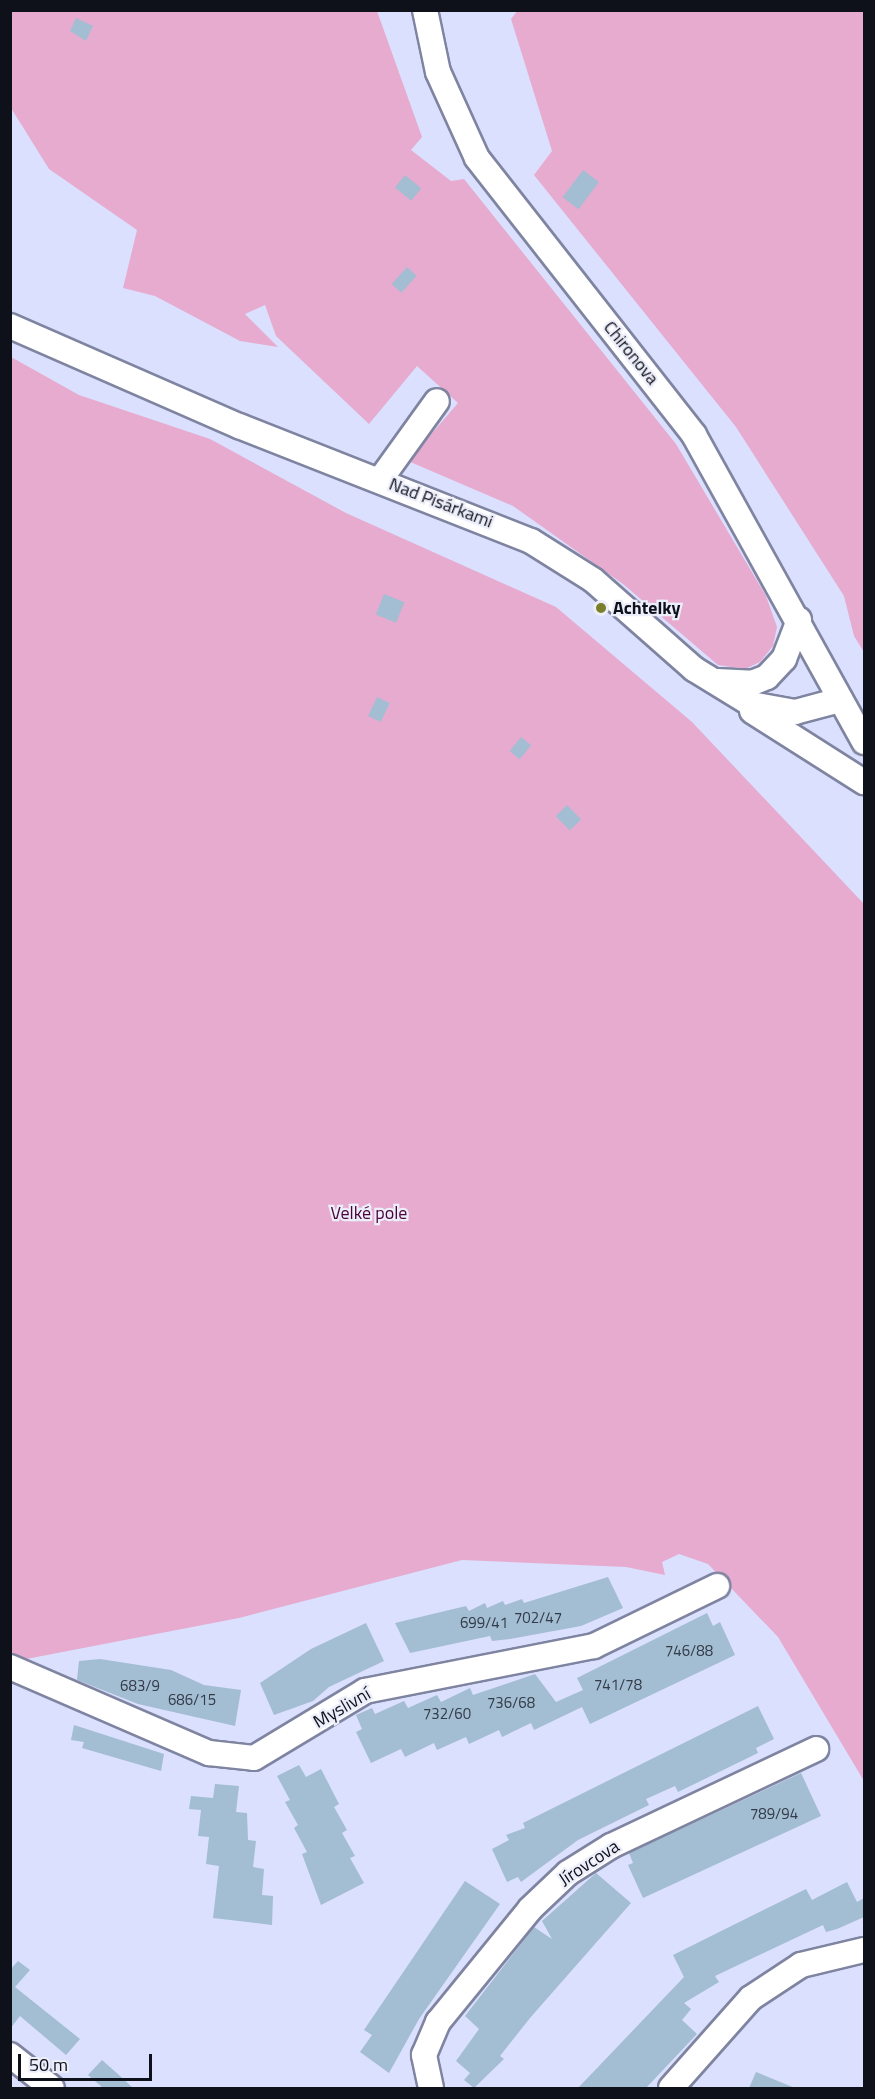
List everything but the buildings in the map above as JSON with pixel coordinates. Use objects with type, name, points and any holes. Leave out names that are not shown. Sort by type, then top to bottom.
[{"type":"street","name":"Chironova","points":[[425,10],[447,96],[490,180],[694,435],[799,620],[864,742]]},
{"type":"street","name":"Nad Pisárkami","points":[[10,326],[380,480],[490,521],[552,552],[614,597],[708,680],[772,711],[795,712],[840,700]]},
{"type":"street","points":[[380,480],[437,401]]},
{"type":"street","points":[[708,680],[744,684],[767,677],[784,659],[799,620]]},
{"type":"street","points":[[708,680],[864,782]]},
{"type":"street","name":"Myslivní","points":[[10,1667],[209,1753],[254,1758],[365,1691],[594,1646],[717,1586]]},
{"type":"street","name":"Jírovcova","points":[[431,2088],[424,2055],[438,2022],[530,1909],[568,1873],[611,1846],[816,1749]]},
{"type":"street","points":[[671,2088],[751,1998],[801,1965],[864,1950]]},
{"type":"street","points":[[10,2055],[52,2088]]},
{"type":"green space","points":[[518,10],[864,11],[864,652],[854,636],[844,596],[736,427],[534,175],[552,151],[511,19]]},
{"type":"green space","points":[[11,11],[377,11],[422,137],[411,150],[451,181],[464,179],[676,444],[766,596],[777,627],[773,646],[760,662],[745,669],[718,665],[623,584],[513,506],[408,461],[458,403],[417,366],[369,424],[276,336],[265,305],[245,314],[278,347],[240,341],[155,296],[123,288],[137,230],[49,169],[11,108]]},
{"type":"green space","name":"Velké pole","points":[[11,357],[79,395],[210,439],[346,513],[556,607],[692,722],[864,904],[864,1781],[778,1637],[708,1564],[679,1554],[662,1562],[665,1575],[626,1567],[462,1560],[239,1618],[21,1660],[11,1657]]},
{"type":"place","name":"Achtelky","points":[[601,608]]}]
